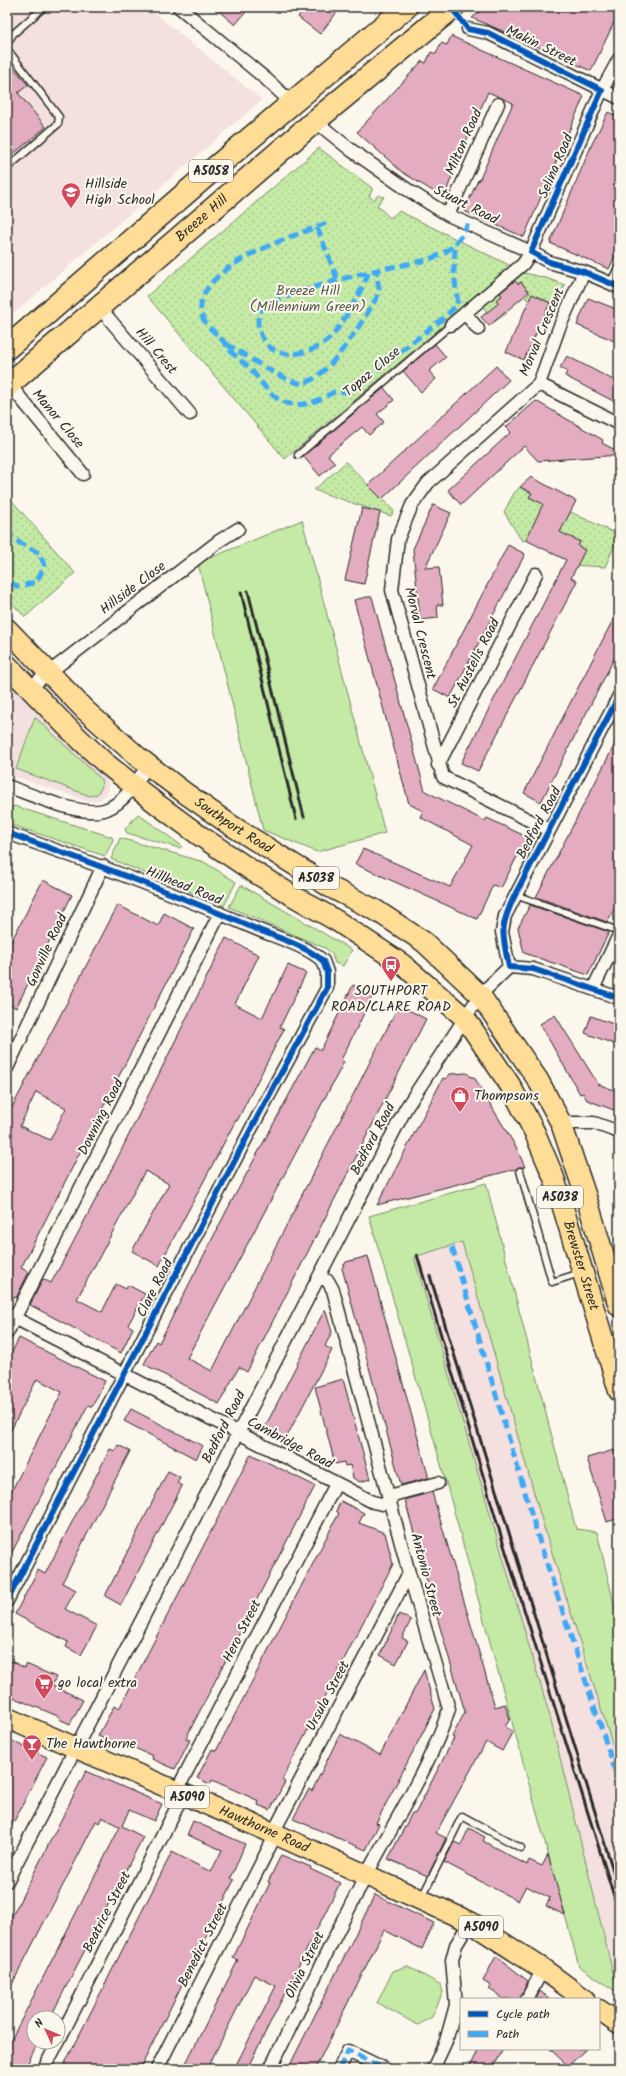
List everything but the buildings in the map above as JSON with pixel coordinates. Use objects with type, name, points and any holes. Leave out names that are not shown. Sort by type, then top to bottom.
[{"type":"highway","name":"A5058","points":[[7,348],[406,7]]},
{"type":"highway","name":"Breeze Hill","points":[[8,385],[316,121],[452,7]]},
{"type":"main road","name":"Southport Road","points":[[7,629],[47,673],[85,710],[148,764],[185,793],[229,824],[330,887],[377,911],[424,942],[480,995]]},
{"type":"main road","name":"Southport Road","points":[[7,665],[69,729],[104,762],[199,836],[290,894],[337,921],[402,964],[465,1018]]},
{"type":"main road","name":"Brewster Street","points":[[480,995],[538,1080],[561,1123],[587,1200],[619,1306]]},
{"type":"main road","name":"Brewster Street","points":[[465,1018],[510,1084],[535,1133],[554,1178],[619,1391]]},
{"type":"main road","name":"Hawthorne Road","points":[[7,1718],[76,1747],[179,1794],[274,1833],[367,1874]]},
{"type":"main road","name":"A5090","points":[[367,1874],[470,1922],[543,1969],[583,1998]]},
{"type":"street","points":[[179,7],[266,79],[292,103]]},
{"type":"street","name":"Makin Street","points":[[468,29],[488,33],[619,98]]},
{"type":"street","name":"Selina Road","points":[[531,252],[602,90],[619,60]]},
{"type":"street","name":"Milton Road","points":[[448,215],[498,104]]},
{"type":"street","name":"Stuart Road","points":[[316,121],[351,150],[408,190],[448,215],[531,252],[549,262],[584,272],[616,286]]},
{"type":"street","name":"Topaz Close","points":[[451,325],[523,264],[531,252]]},
{"type":"street","name":"Morval Crescent","points":[[548,830],[443,777],[438,765],[392,590],[398,539],[412,505],[428,483],[539,384],[559,328],[584,272]]},
{"type":"street","points":[[616,286],[619,272]]},
{"type":"street","name":"Hill Crest","points":[[99,306],[190,414]]},
{"type":"street","points":[[465,313],[478,329]]},
{"type":"street","points":[[539,384],[619,424]]},
{"type":"street","name":"Manor Close","points":[[8,385],[83,474]]},
{"type":"street","name":"Hillside Close","points":[[29,688],[219,541],[238,529]]},
{"type":"street","name":"St Austells Road","points":[[438,765],[536,574]]},
{"type":"street","name":"Bedford Road","points":[[7,1881],[406,1108],[480,995],[509,967],[502,932],[505,916],[548,830],[619,696]]},
{"type":"street","points":[[7,786],[77,810],[90,812],[107,809],[116,803],[134,785],[148,764]]},
{"type":"street","name":"Hillhead Road","points":[[7,833],[102,866],[220,913],[318,957],[323,961],[328,972],[327,988]]},
{"type":"street","name":"Gonville Road","points":[[7,1068],[102,866]]},
{"type":"street","name":"Downing Road","points":[[7,1333],[11,1316],[220,913]]},
{"type":"street","points":[[593,989],[619,935]]},
{"type":"street","points":[[509,967],[533,969],[619,998]]},
{"type":"street","name":"Clare Road","points":[[7,1601],[250,1131],[327,988]]},
{"type":"street","points":[[561,1123],[594,1123],[619,1132]]},
{"type":"street","name":"Antonio Street","points":[[319,1277],[328,1281],[333,1290],[409,1572],[449,1709],[442,1730],[425,1766],[367,1874]]},
{"type":"street","name":"Cambridge Road","points":[[11,1316],[372,1502],[382,1504],[390,1498],[438,1483]]},
{"type":"street","name":"Hero Street","points":[[179,1794],[336,1484]]},
{"type":"street","name":"Ursula Street","points":[[274,1833],[409,1572]]},
{"type":"street","name":"Beatrice Street","points":[[66,2026],[179,1794]]},
{"type":"street","name":"Benedict Street","points":[[157,2069],[274,1833]]},
{"type":"street","name":"Olivia Street","points":[[270,2069],[367,1874]]},
{"type":"street","points":[[433,2069],[446,2041],[456,2005],[452,1960],[456,1945],[470,1922]]},
{"type":"street","points":[[528,1998],[543,1969]]},
{"type":"street","name":"Beatrice Street","points":[[44,2069],[54,2050]]},
{"type":"street","points":[[339,2069],[348,2051],[385,2069]]},
{"type":"lane","points":[[7,44],[13,34],[44,7]]},
{"type":"lane","points":[[7,49],[59,117],[58,124],[7,168]]},
{"type":"lane","name":"Topaz Close","points":[[298,455],[451,325]]},
{"type":"lane","points":[[515,895],[619,931]]},
{"type":"lane","points":[[520,1171],[552,1282],[583,1272]]},
{"type":"lane","points":[[421,1899],[462,1816],[521,1848]]},
{"type":"shaded area","name":"Hillside High School","points":[[7,7],[147,7],[262,100],[7,319]]},
{"type":"shaded area","points":[[7,677],[107,776],[109,790],[100,800],[87,801],[7,774]]},
{"type":"shaded area","points":[[462,1242],[543,1524],[619,1766],[619,1993],[549,1713],[414,1256]]},
{"type":"green space","name":"Breeze Hill (Millennium Green)","points":[[319,148],[372,188],[369,196],[374,200],[378,195],[384,197],[377,205],[390,218],[399,211],[513,267],[285,459],[147,296]]},
{"type":"green space","points":[[524,273],[546,278],[565,285],[555,305],[537,296],[534,303],[525,298],[530,293],[521,282],[518,284],[513,279]]},
{"type":"green space","points":[[498,291],[502,296],[497,300],[507,313],[494,322],[482,305]]},
{"type":"green space","points":[[346,462],[394,511],[391,516],[314,490]]},
{"type":"green space","points":[[520,487],[532,493],[529,497],[539,502],[541,498],[619,535],[605,567],[571,565],[585,550],[578,546],[580,541],[569,536],[567,540],[534,524],[526,540],[522,541],[504,512],[514,493]]},
{"type":"green space","points":[[7,495],[75,573],[25,617],[7,598]]},
{"type":"green space","points":[[302,520],[385,833],[317,852],[263,830],[198,563]]},
{"type":"green space","points":[[35,717],[101,779],[102,787],[97,794],[90,796],[16,769]]},
{"type":"green space","points":[[14,806],[112,837],[113,840],[105,856],[9,824],[7,821],[7,810]]},
{"type":"green space","points":[[138,814],[182,846],[179,848],[127,833],[125,829]]},
{"type":"green space","points":[[120,838],[204,862],[236,882],[224,906],[111,859]]},
{"type":"green space","points":[[241,885],[352,950],[343,966],[335,963],[332,954],[325,948],[229,907]]},
{"type":"green space","points":[[486,1183],[576,1529],[597,1532],[619,1625],[619,1766],[543,1524],[462,1242],[414,1257],[549,1713],[618,1993],[579,1966],[446,1482],[369,1216]]},
{"type":"green space","points":[[407,1966],[441,1985],[443,1992],[432,2017],[418,2025],[377,2003],[393,1971]]},
{"type":"railway","points":[[248,591],[304,817]]},
{"type":"railway","points":[[241,592],[296,819]]},
{"type":"railway","points":[[417,1255],[502,1539],[619,1912]]},
{"type":"railway","points":[[430,1276],[619,1890]]},
{"type":"marked path","points":[[326,223],[271,245],[230,267],[214,280],[204,295],[201,312],[202,317],[208,326],[252,371],[271,394],[281,401],[297,405],[311,403],[335,392],[348,393],[446,316],[458,304],[454,274],[455,244]]},
{"type":"marked path","points":[[368,273],[366,280],[346,317],[335,333],[324,343],[301,353],[285,354],[277,352],[264,340],[259,330],[258,318],[263,308],[276,300],[338,280],[431,258],[449,249],[458,240],[468,224]]},
{"type":"marked path","points":[[317,227],[338,281]]},
{"type":"marked path","points":[[226,344],[283,377],[299,383],[309,381],[320,374],[343,349],[371,307],[377,297],[379,289],[376,271]]},
{"type":"marked path","points":[[7,530],[13,539],[39,553],[45,566],[36,582],[18,587],[7,580]]},
{"type":"marked path","points":[[452,1247],[540,1543],[619,1782]]},
{"type":"marked path","points":[[339,2069],[348,2051],[385,2069]]},
{"type":"cycle path","points":[[451,7],[468,29],[488,33],[602,90],[531,252],[549,262],[584,272],[619,287]]},
{"type":"cycle path","points":[[619,696],[515,895],[506,915],[503,930],[509,967],[533,969],[619,998]]},
{"type":"cycle path","points":[[7,833],[132,878],[290,942],[323,961],[327,972],[327,988],[250,1131],[7,1601]]},
{"type":"place","name":"Hillside High School","points":[[71,209]]},
{"type":"place","name":"SOUTHPORT ROAD/CLARE ROAD","points":[[391,982]]},
{"type":"place","name":"Thompsons","points":[[460,1113]]},
{"type":"place","name":"go local extra","points":[[44,1700]]},
{"type":"place","name":"The Hawthorne","points":[[32,1761]]}]
